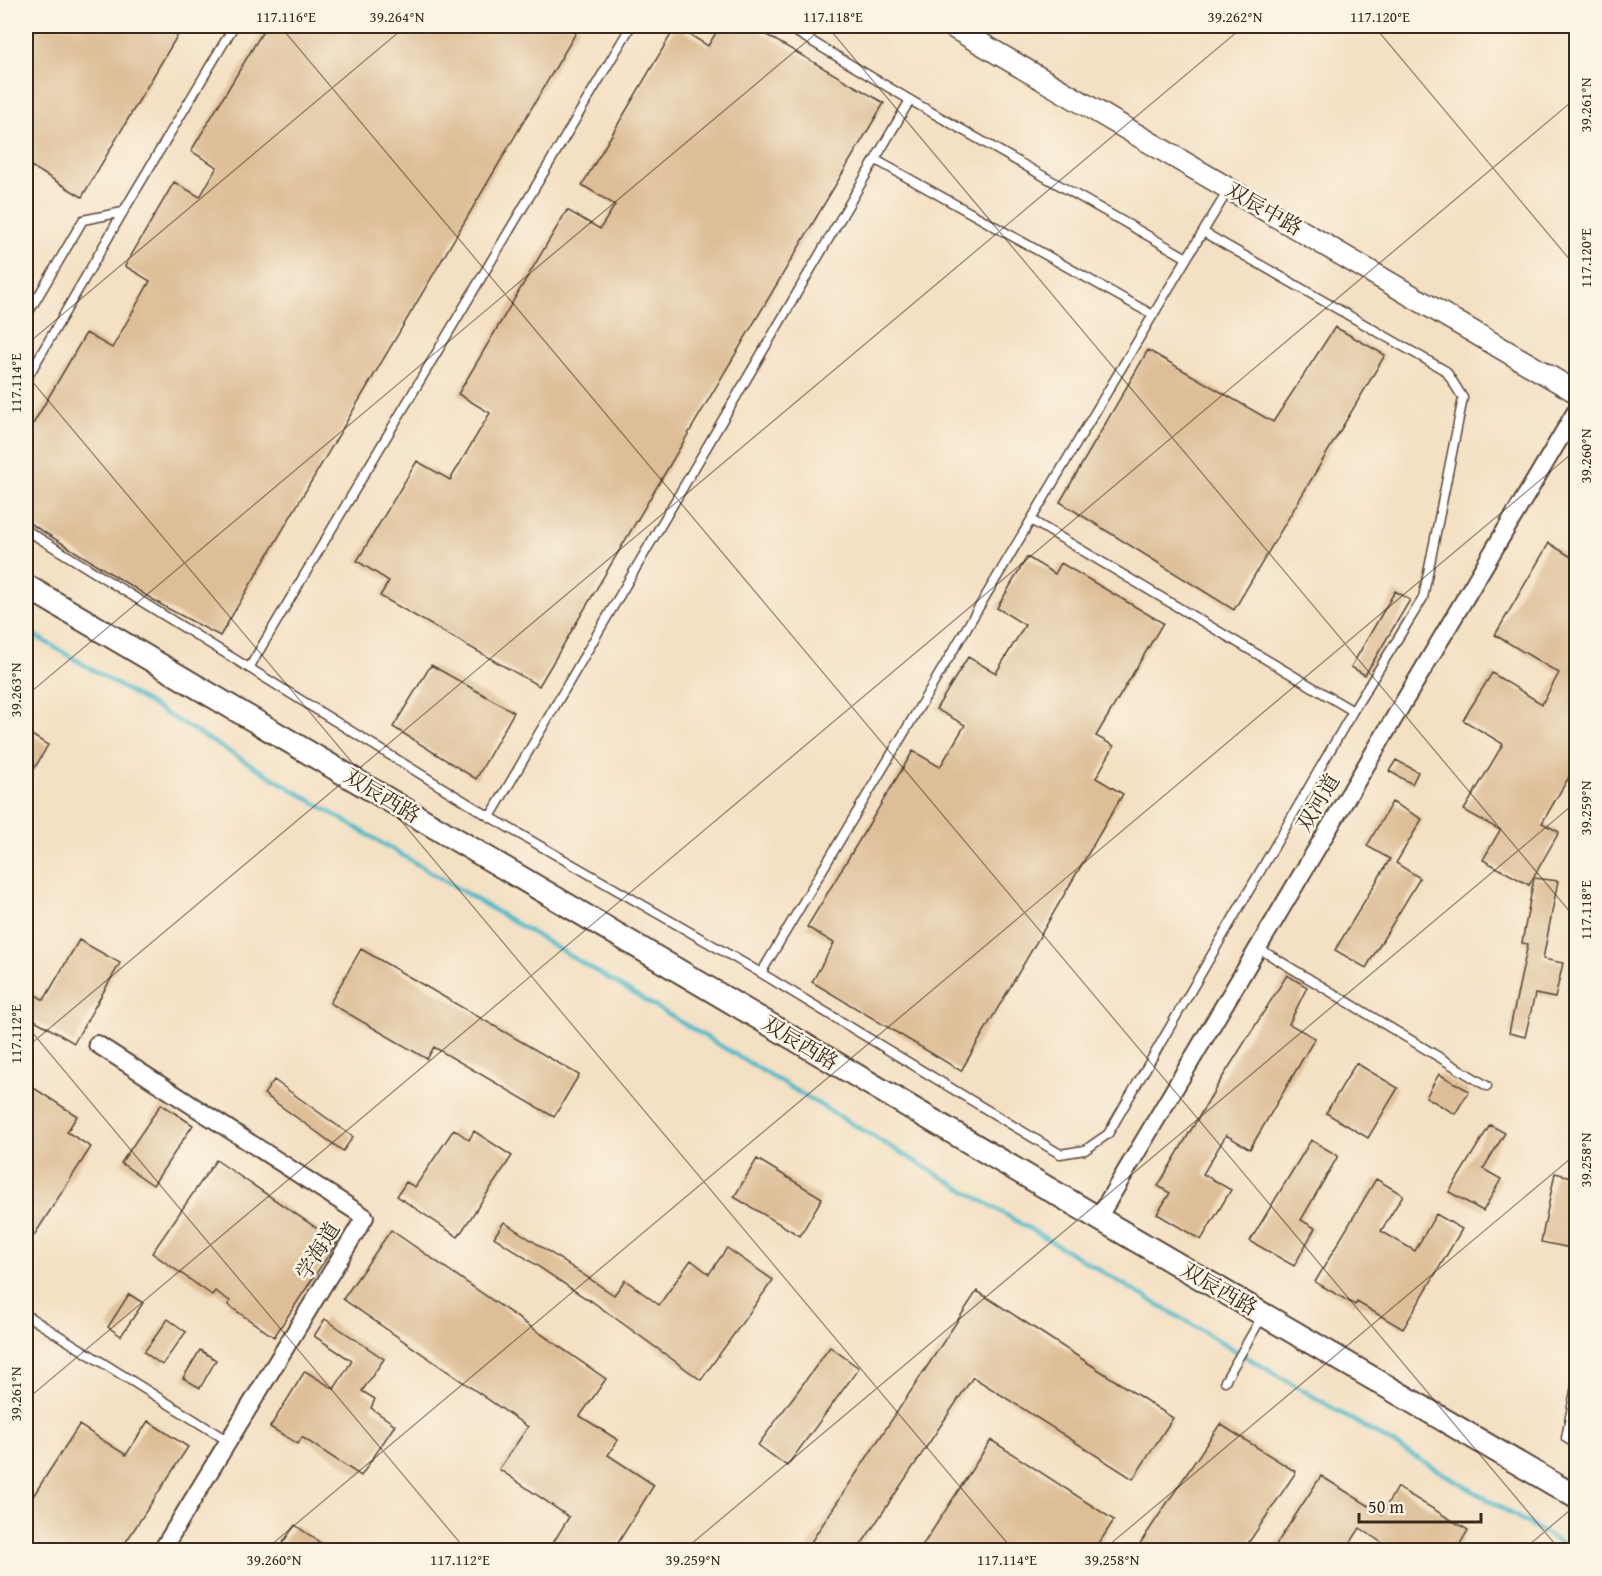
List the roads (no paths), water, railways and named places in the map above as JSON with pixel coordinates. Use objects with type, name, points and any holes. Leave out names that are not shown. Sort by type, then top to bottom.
[{"type":"main road","name":"双辰西路","points":[[26,586],[1576,1497]]},
{"type":"street","name":"双辰中路","points":[[951,26],[1576,392]]},
{"type":"street","name":"双河道","points":[[1098,1218],[1576,411]]},
{"type":"street","name":"学海道","points":[[98,1044],[365,1217],[162,1551]]},
{"type":"lane","points":[[26,380],[234,26]]},
{"type":"lane","points":[[249,668],[631,26]]},
{"type":"lane","points":[[786,26],[910,100],[1187,258]]},
{"type":"lane","points":[[490,817],[910,100]]},
{"type":"lane","points":[[876,160],[1153,315]]},
{"type":"lane","points":[[761,973],[1229,188]]},
{"type":"lane","points":[[26,317],[83,220],[123,212]]},
{"type":"lane","points":[[26,530],[490,817],[761,973],[1060,1155],[1085,1150],[1108,1134],[1353,711],[1423,598],[1463,398],[1446,371],[1203,232]]},
{"type":"lane","points":[[1031,520],[1353,711]]},
{"type":"lane","points":[[1258,948],[1487,1086]]},
{"type":"lane","points":[[1225,1381],[1263,1314]]},
{"type":"lane","points":[[26,1315],[228,1441]]},
{"type":"lane","points":[[1576,1386],[1566,1438],[1576,1444]]},
{"type":"waterway","points":[[26,630],[788,1086],[1573,1550]]}]
